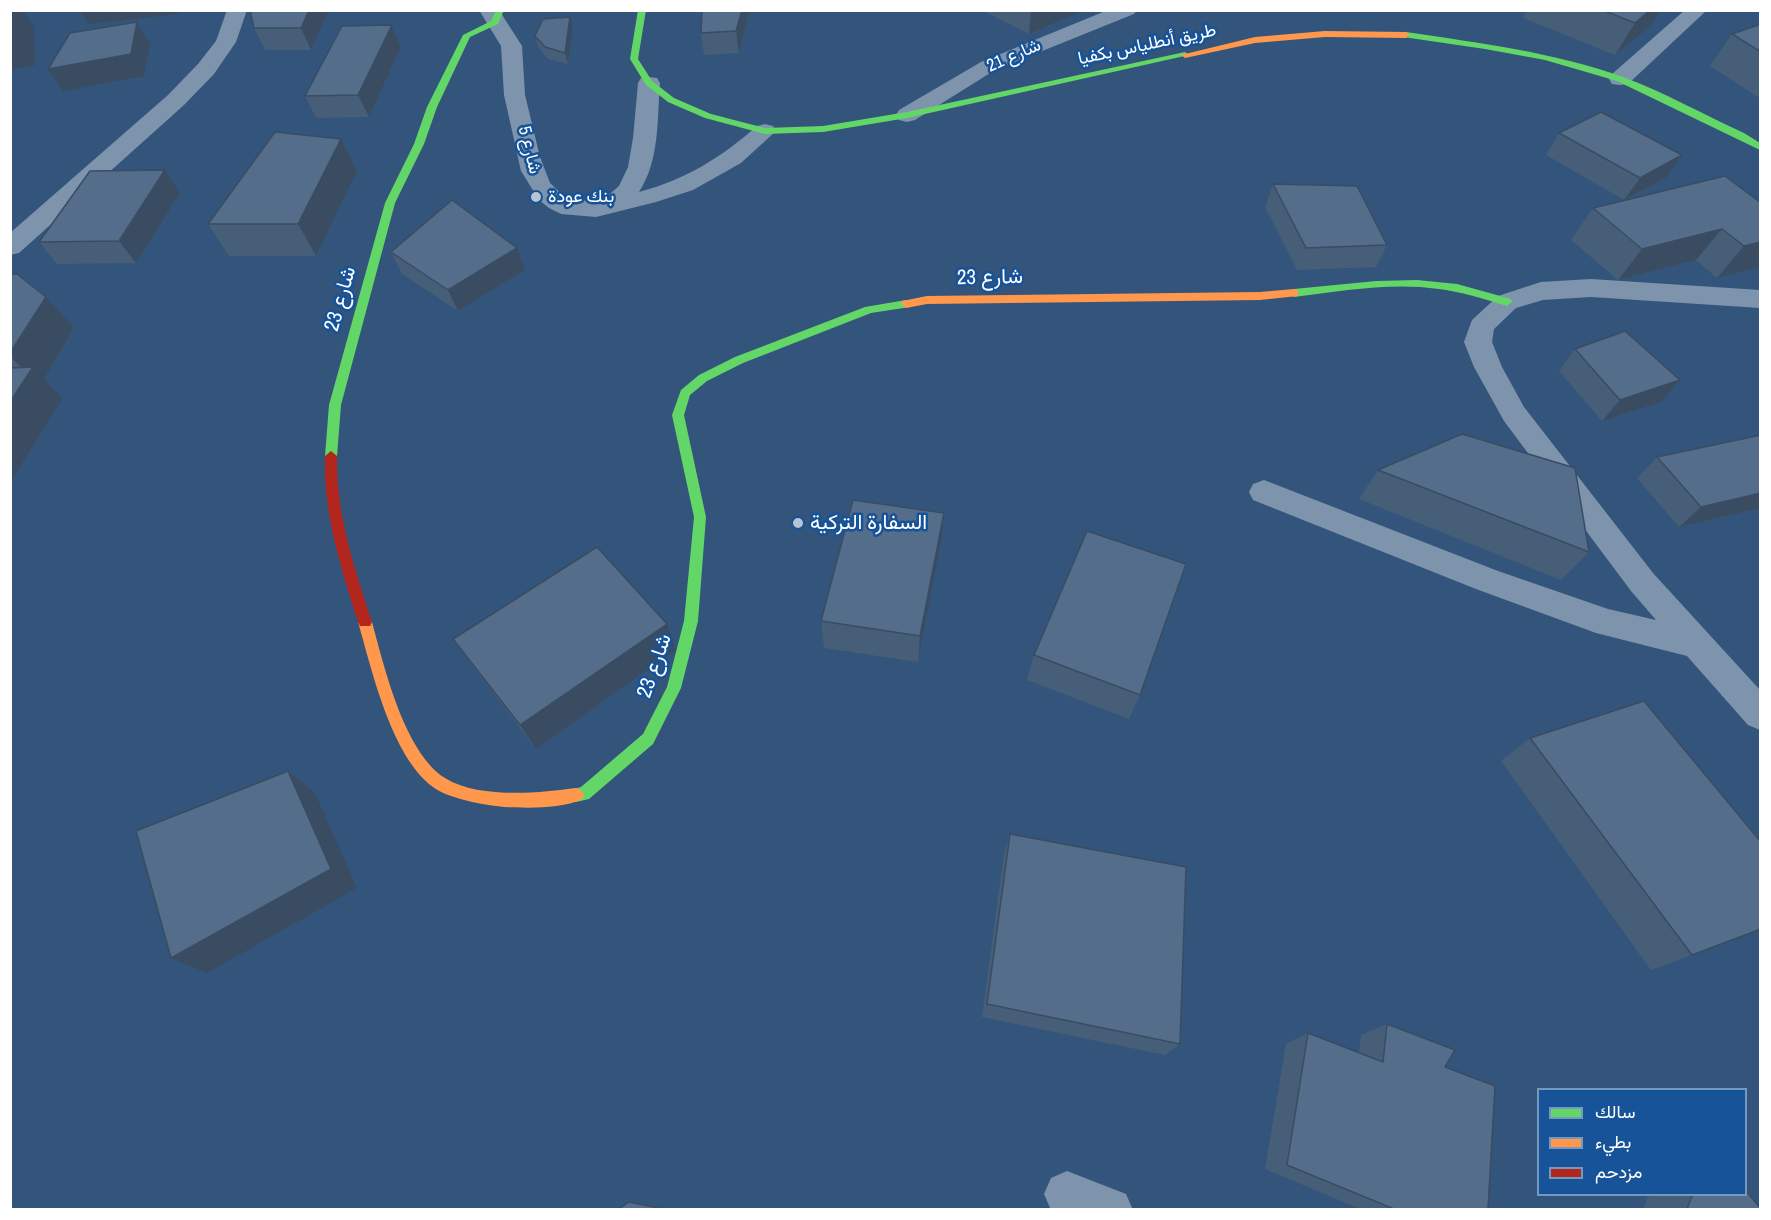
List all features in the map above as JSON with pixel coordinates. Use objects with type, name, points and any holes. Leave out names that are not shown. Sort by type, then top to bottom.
[{"type":"main road","name":"طريق أنطلياس بكفيا","points":[[642,10],[634,58],[649,83],[671,100],[708,116],[765,130],[823,129],[907,115],[1255,40],[1325,34],[1393,33],[1485,46],[1546,58],[1620,79],[1741,135],[1761,147]]},
{"type":"main road","name":"شارع 23","points":[[494,14],[467,35],[432,107],[419,144],[390,203],[335,405],[330,479],[344,553],[391,709],[414,754],[439,783],[477,797],[532,802],[584,794],[648,739],[674,688],[691,621],[700,517],[678,415],[680,403],[685,393],[703,378],[739,360],[869,310],[927,300],[1260,296],[1361,286],[1417,284],[1456,288],[1507,302]]},
{"type":"street","points":[[10,248],[176,100],[206,69],[225,42],[237,10]]},
{"type":"street","name":"شارع 21","points":[[907,115],[988,66],[1127,10]]},
{"type":"street","points":[[1620,79],[1697,10]]},
{"type":"street","name":"شارع 5","points":[[494,14],[510,39],[514,90],[531,171],[548,196],[562,206],[588,210],[612,206],[651,197],[693,183],[737,157],[765,130]]},
{"type":"street","points":[[612,206],[630,189],[637,172],[642,151],[649,83]]},
{"type":"street","points":[[1761,299],[1591,288],[1540,291],[1507,302],[1481,326],[1478,342],[1514,414],[1642,582],[1761,714]]},
{"type":"street","points":[[1264,492],[1487,580],[1597,619],[1696,644]]},
{"type":"street","points":[[1067,1194],[1110,1209]]},
{"type":"building","points":[[10,10],[12,10],[12,33],[10,34]]},
{"type":"building","points":[[250,10],[309,10],[301,28],[254,28]]},
{"type":"building","points":[[702,10],[742,10],[736,31],[701,33]]},
{"type":"building","points":[[1602,10],[1650,10],[1635,23]]},
{"type":"building","points":[[570,17],[565,53],[545,47],[535,36],[543,19]]},
{"type":"building","points":[[137,22],[131,54],[48,69],[70,33]]},
{"type":"building","points":[[1761,24],[1761,52],[1732,34]]},
{"type":"building","points":[[392,25],[358,95],[305,96],[342,26]]},
{"type":"building","points":[[1601,112],[1682,155],[1640,178],[1559,133]]},
{"type":"building","points":[[275,132],[341,139],[298,224],[208,224]]},
{"type":"building","points":[[165,170],[119,241],[39,242],[90,171]]},
{"type":"building","points":[[1725,176],[1761,203],[1761,242],[1744,246],[1722,229],[1642,249],[1593,208]]},
{"type":"building","points":[[1273,184],[1357,186],[1387,245],[1306,248]]},
{"type":"building","points":[[452,200],[517,248],[448,290],[391,252]]},
{"type":"building","points":[[10,274],[17,274],[46,297],[10,353]]},
{"type":"building","points":[[1625,331],[1680,380],[1620,400],[1575,349]]},
{"type":"building","points":[[33,367],[10,402],[10,368]]},
{"type":"building","points":[[1462,434],[1575,468],[1589,552],[1378,470]]},
{"type":"building","points":[[1761,435],[1761,493],[1701,507],[1657,457]]},
{"type":"building","points":[[853,500],[944,513],[920,636],[821,621]]},
{"type":"building","points":[[1087,531],[1186,564],[1140,695],[1034,655]]},
{"type":"building","points":[[597,547],[667,624],[520,725],[453,639]]},
{"type":"building","points":[[1644,701],[1761,842],[1761,929],[1692,955],[1530,738]]},
{"type":"building","points":[[288,771],[331,869],[171,958],[136,831]]},
{"type":"building","points":[[1010,834],[1186,867],[1180,1044],[987,1004]]},
{"type":"building","points":[[1387,1024],[1455,1050],[1445,1067],[1495,1086],[1488,1209],[1394,1209],[1287,1165],[1308,1033],[1383,1062]]},
{"type":"building","points":[[1747,1192],[1761,1209],[1687,1209],[1692,1196],[1747,1196]]},
{"type":"building","points":[[629,1202],[663,1209],[619,1209]]},
{"type":"traffic: fast","points":[[331,456],[335,405],[390,203],[419,144],[432,107],[467,35],[495,22],[500,10]]},
{"type":"traffic: fast","points":[[642,10],[634,59],[649,83],[671,100],[708,116],[765,131],[823,129],[907,115],[1185,55]]},
{"type":"traffic: fast","points":[[1406,35],[1485,46],[1546,58],[1620,79],[1741,135],[1760,147]]},
{"type":"traffic: fast","points":[[1294,293],[1376,284],[1417,283],[1457,288],[1507,302]]},
{"type":"traffic: fast","points":[[576,795],[584,794],[648,739],[674,688],[691,621],[700,517],[678,415],[685,393],[703,378],[739,360],[869,310],[906,304]]},
{"type":"traffic: slow","points":[[1185,55],[1255,40],[1325,34],[1406,35]]},
{"type":"traffic: slow","points":[[906,304],[927,300],[1260,296],[1294,293]]},
{"type":"traffic: slow","points":[[365,622],[383,686],[400,729],[423,767],[438,782],[470,794],[500,799],[529,800],[576,795]]},
{"type":"traffic: jam","points":[[331,456],[330,477],[335,519],[365,622]]},
{"type":"place","name":"بنك عودة","points":[[536,197]]},
{"type":"place","name":"السفارة التركية","points":[[798,523]]}]
